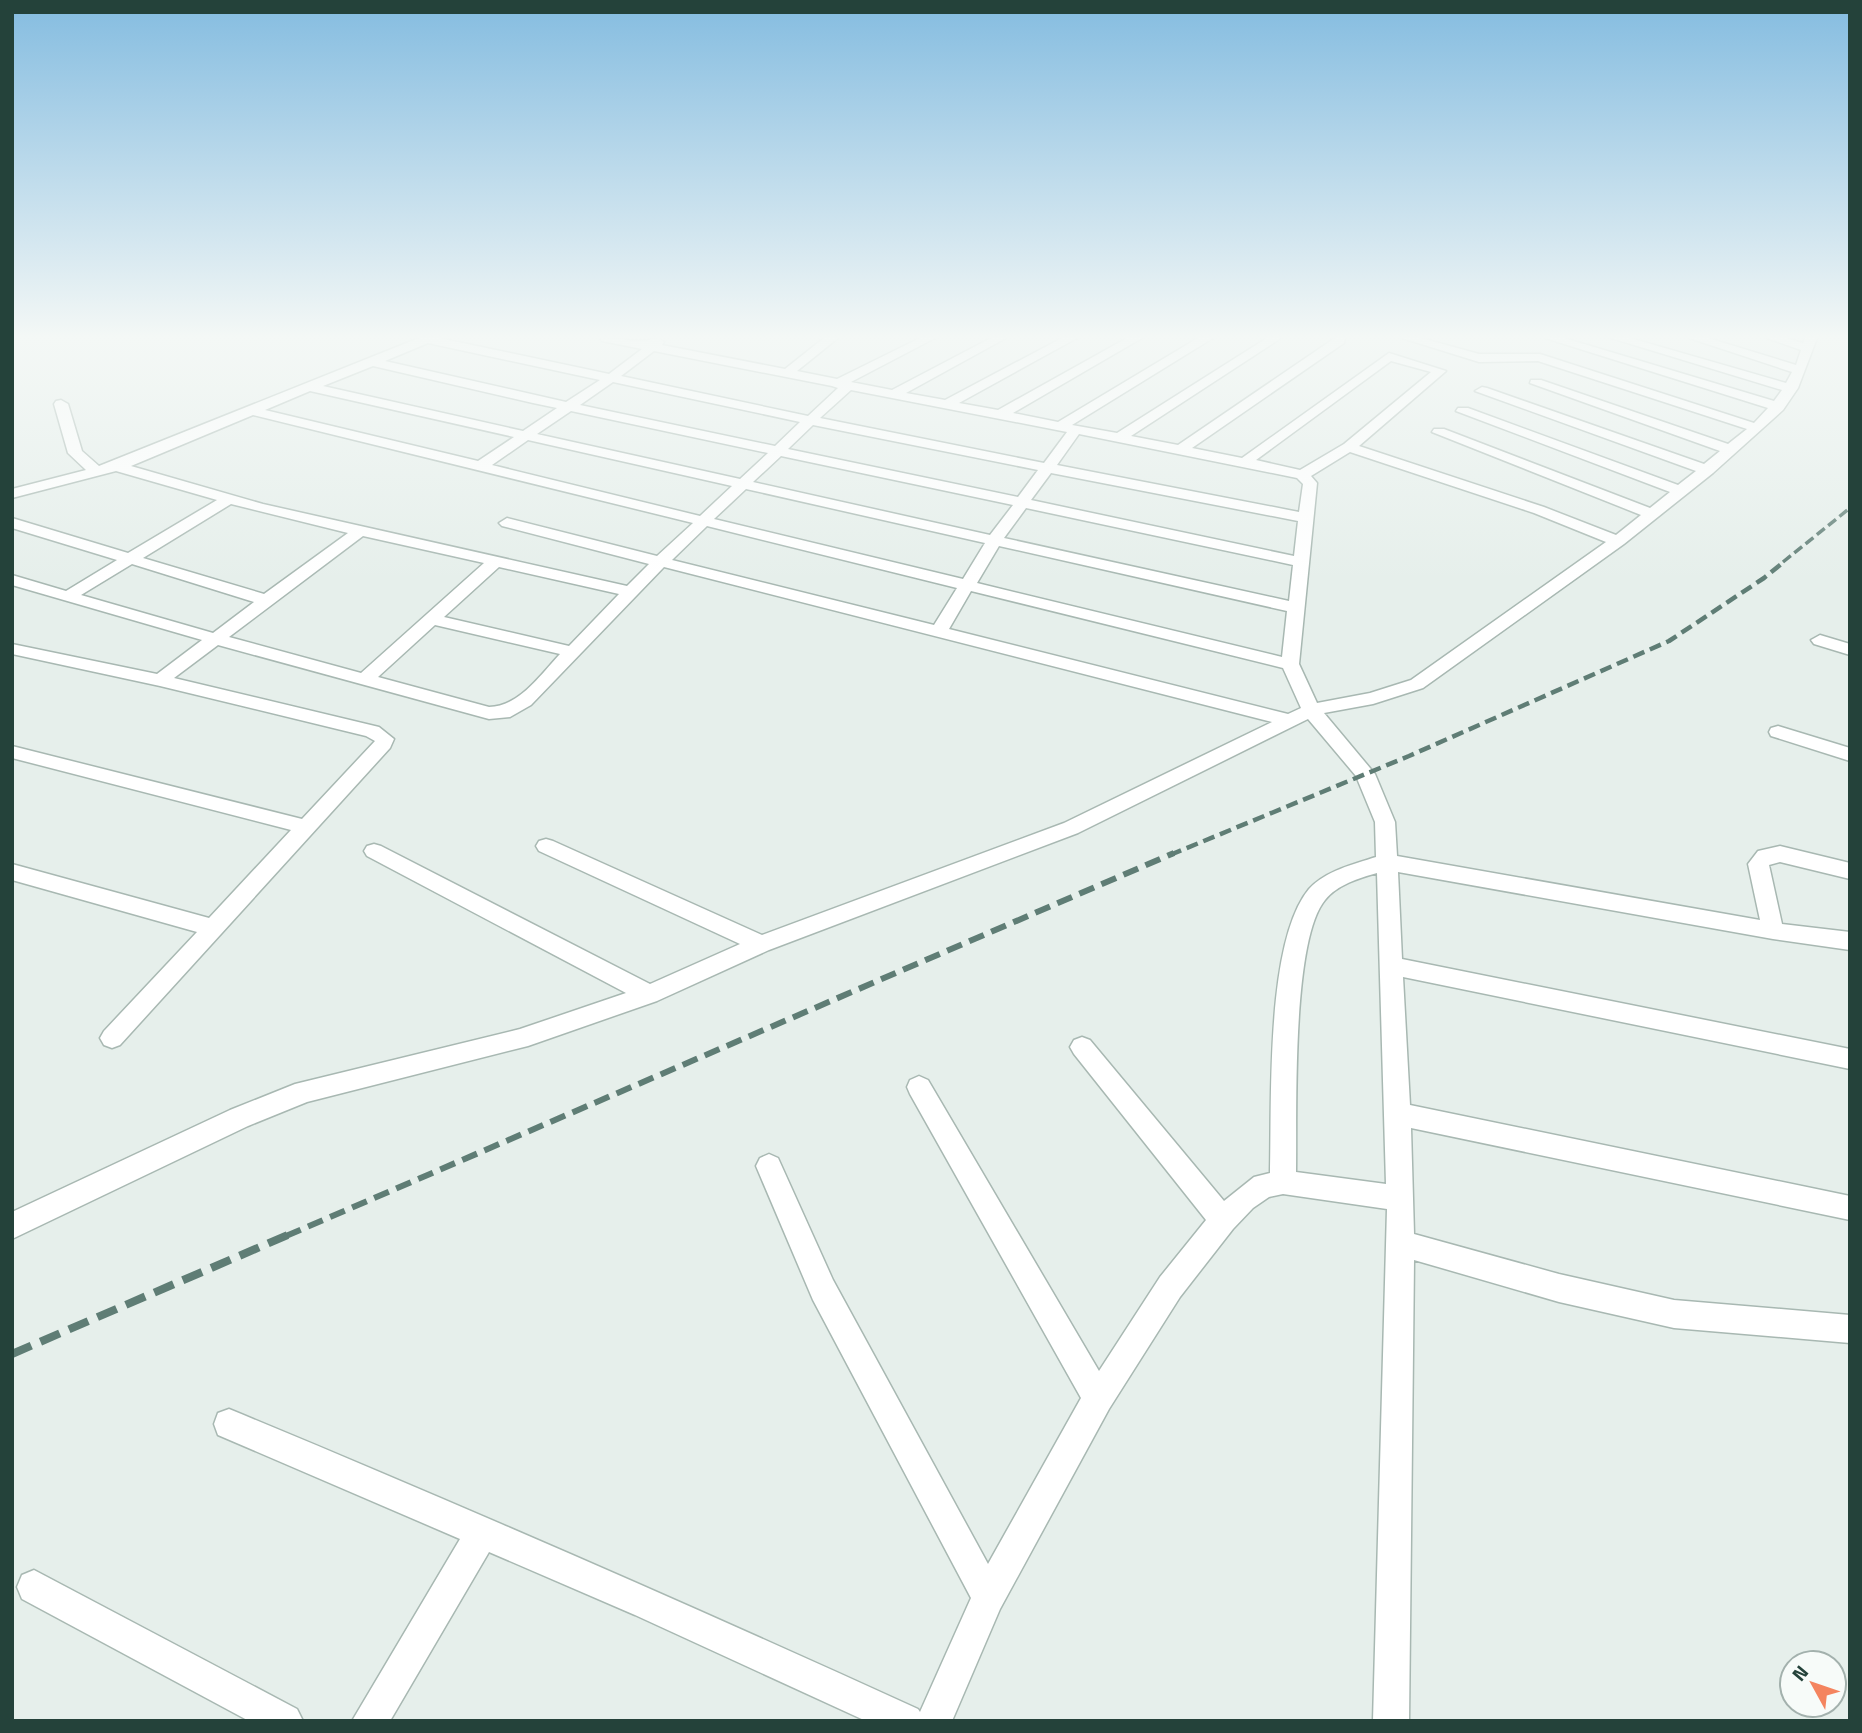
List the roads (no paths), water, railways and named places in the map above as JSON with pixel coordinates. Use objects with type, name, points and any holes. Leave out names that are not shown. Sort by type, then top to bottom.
[{"type":"street","points":[[65,419],[75,453],[96,471]]},
{"type":"street","points":[[12,494],[116,466],[233,419]]},
{"type":"street","points":[[285,419],[1290,664]]},
{"type":"street","points":[[445,419],[1296,608]]},
{"type":"street","points":[[479,467],[551,419]]},
{"type":"street","points":[[624,419],[1302,562]]},
{"type":"street","points":[[806,419],[1306,518]]},
{"type":"street","points":[[1020,419],[1245,462],[1302,475],[1310,482],[1290,664],[1311,710],[1365,775],[1385,822],[1401,1243],[1391,1721]]},
{"type":"street","points":[[939,631],[994,541],[1048,468],[1067,428],[1081,419]]},
{"type":"street","points":[[1119,438],[1148,419]]},
{"type":"street","points":[[1180,450],[1225,419]]},
{"type":"street","points":[[1245,462],[1304,419]]},
{"type":"street","points":[[1302,475],[1349,447],[1383,419]]},
{"type":"street","points":[[1485,419],[1682,491]]},
{"type":"street","points":[[1562,419],[1708,470]]},
{"type":"street","points":[[1640,419],[1731,450]]},
{"type":"street","points":[[1729,419],[1757,428]]},
{"type":"street","points":[[12,1226],[239,1118],[304,1092],[520,1039],[649,994],[761,944],[1071,828],[1311,710],[1373,698],[1417,684],[1618,541],[1708,470],[1766,419]]},
{"type":"street","points":[[12,580],[214,639],[489,713],[503,713],[525,701],[661,561],[745,485],[811,420]]},
{"type":"street","points":[[1438,432],[1653,514]]},
{"type":"street","points":[[1349,447],[1526,506],[1618,541]]},
{"type":"street","points":[[116,466],[229,499],[631,592]]},
{"type":"street","points":[[67,597],[229,499]]},
{"type":"street","points":[[12,523],[266,600]]},
{"type":"street","points":[[508,523],[1289,720]]},
{"type":"street","points":[[160,680],[360,531]]},
{"type":"street","points":[[365,679],[496,561]]},
{"type":"street","points":[[432,619],[573,652]]},
{"type":"street","points":[[1820,640],[1850,650]]},
{"type":"street","points":[[12,649],[160,680],[383,735],[383,744],[112,1038]]},
{"type":"street","points":[[1778,732],[1850,755]]},
{"type":"street","points":[[12,752],[306,827]]},
{"type":"street","points":[[546,846],[761,944]]},
{"type":"street","points":[[374,851],[649,994]]},
{"type":"street","points":[[1773,931],[1758,864],[1765,856],[1780,854],[1850,871]]},
{"type":"street","points":[[1283,1182],[1291,980],[1302,926],[1315,897],[1346,874],[1387,862],[1773,931],[1850,942]]},
{"type":"street","points":[[12,872],[214,928]]},
{"type":"street","points":[[1392,966],[1850,1059]]},
{"type":"street","points":[[1082,1047],[1223,1220]]},
{"type":"street","points":[[919,1087],[1098,1398]]},
{"type":"street","points":[[1398,1114],[1850,1209]]},
{"type":"street","points":[[769,1166],[823,1290],[988,1597]]},
{"type":"street","points":[[934,1721],[988,1597],[1098,1398],[1170,1287],[1223,1220],[1244,1199],[1264,1185],[1283,1182],[1399,1198]]},
{"type":"street","points":[[1401,1243],[1559,1288],[1674,1314],[1850,1329]]},
{"type":"street","points":[[229,1424],[647,1603],[906,1721]]},
{"type":"street","points":[[370,1721],[483,1532]]},
{"type":"street","points":[[34,1587],[285,1721]]},
{"type":"railway","points":[[1783,562],[1850,508]]},
{"type":"railway","points":[[1170,855],[1409,756],[1669,641],[1785,561]]},
{"type":"railway","points":[[286,1236],[1174,853]]},
{"type":"railway","points":[[12,1354],[290,1234]]}]
